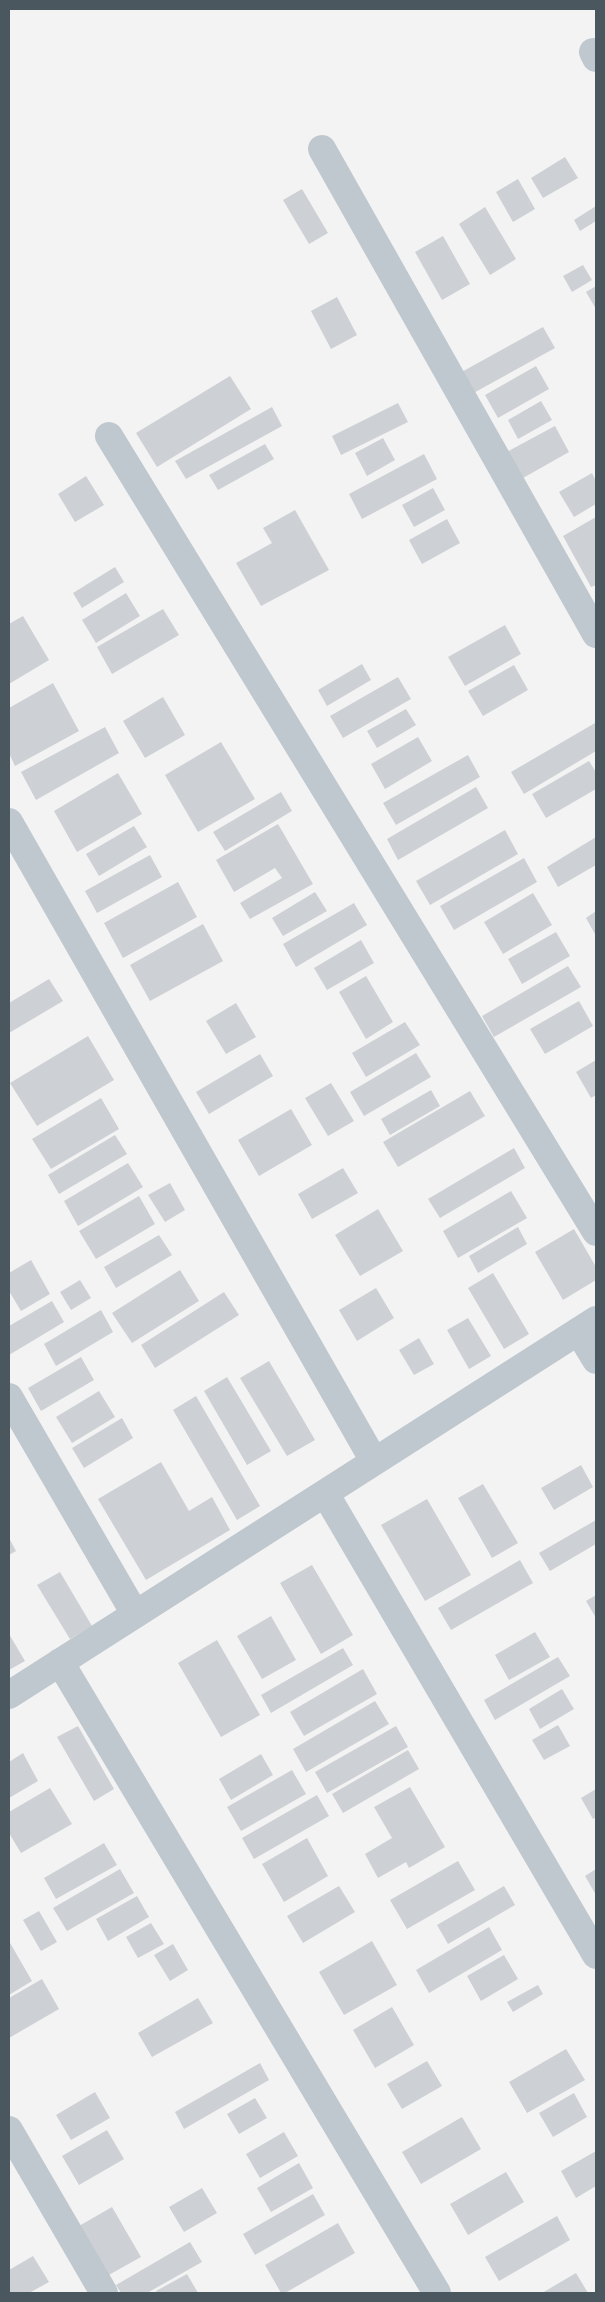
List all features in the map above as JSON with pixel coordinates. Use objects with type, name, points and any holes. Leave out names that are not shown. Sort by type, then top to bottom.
[{"type":"street","points":[[322,149],[596,634]]},
{"type":"street","points":[[110,436],[596,1232]]},
{"type":"street","points":[[9,822],[374,1461]]},
{"type":"street","points":[[9,1695],[587,1326],[596,1360]]},
{"type":"street","points":[[9,1397],[135,1614]]},
{"type":"street","points":[[325,1492],[596,1954]]},
{"type":"street","points":[[60,1662],[437,2293]]},
{"type":"street","points":[[9,2130],[104,2293]]},
{"type":"building","points":[[565,157],[578,178],[543,198],[531,178]]},
{"type":"building","points":[[518,179],[535,209],[513,222],[496,192]]},
{"type":"building","points":[[302,189],[328,233],[309,244],[283,200]]},
{"type":"building","points":[[596,206],[596,221],[580,231],[574,220]]},
{"type":"building","points":[[485,207],[516,259],[490,275],[459,224]]},
{"type":"building","points":[[443,236],[470,284],[442,300],[415,252]]},
{"type":"building","points":[[583,265],[592,280],[572,292],[563,276]]},
{"type":"building","points":[[596,286],[596,309],[586,292]]},
{"type":"building","points":[[337,297],[357,335],[331,349],[311,311]]},
{"type":"building","points":[[543,327],[555,348],[470,395],[458,374]]},
{"type":"building","points":[[536,366],[549,389],[498,418],[485,395]]},
{"type":"building","points":[[230,376],[251,409],[157,467],[136,433]]},
{"type":"building","points":[[541,401],[552,420],[518,439],[508,420]]},
{"type":"building","points":[[398,403],[408,422],[341,455],[332,436]]},
{"type":"building","points":[[272,407],[282,426],[186,479],[175,461]]},
{"type":"building","points":[[555,426],[569,452],[516,482],[501,455]]},
{"type":"building","points":[[383,438],[395,460],[367,476],[355,453]]},
{"type":"building","points":[[265,444],[274,459],[218,490],[209,475]]},
{"type":"building","points":[[424,454],[437,479],[362,519],[349,494]]},
{"type":"building","points":[[592,473],[596,481],[596,504],[574,517],[559,492]]},
{"type":"building","points":[[86,476],[104,505],[75,522],[58,494]]},
{"type":"building","points":[[433,488],[445,510],[414,527],[402,505]]},
{"type":"building","points":[[295,510],[329,570],[261,606],[236,563],[272,543],[263,528]]},
{"type":"building","points":[[596,517],[596,585],[591,587],[563,536]]},
{"type":"building","points":[[447,519],[460,543],[422,564],[409,540]]},
{"type":"building","points":[[115,567],[124,582],[82,608],[73,593]]},
{"type":"building","points":[[126,593],[140,616],[96,643],[82,620]]},
{"type":"building","points":[[163,609],[179,635],[112,674],[97,647]]},
{"type":"building","points":[[23,616],[49,660],[9,684],[9,624]]},
{"type":"building","points":[[505,625],[521,654],[465,686],[448,657]]},
{"type":"building","points":[[362,664],[371,680],[327,706],[318,690]]},
{"type":"building","points":[[514,665],[528,690],[483,716],[468,691]]},
{"type":"building","points":[[398,677],[411,699],[343,738],[330,716]]},
{"type":"building","points":[[53,683],[79,731],[15,766],[9,753],[9,708]]},
{"type":"building","points":[[163,697],[185,735],[145,758],[123,721]]},
{"type":"building","points":[[406,709],[416,725],[377,748],[367,731]]},
{"type":"building","points":[[595,723],[596,751],[524,794],[511,772]]},
{"type":"building","points":[[105,727],[119,753],[36,800],[21,772]]},
{"type":"building","points":[[418,737],[432,761],[385,789],[371,764]]},
{"type":"building","points":[[221,742],[255,799],[198,832],[165,775]]},
{"type":"building","points":[[468,755],[480,777],[396,825],[383,803]]},
{"type":"building","points":[[589,761],[596,772],[596,789],[546,818],[532,794]]},
{"type":"building","points":[[118,773],[142,814],[77,852],[54,811]]},
{"type":"building","points":[[476,787],[488,808],[398,860],[387,839]]},
{"type":"building","points":[[281,792],[292,811],[225,851],[213,832]]},
{"type":"building","points":[[278,824],[313,884],[250,919],[240,903],[282,878],[275,868],[234,892],[216,860]]},
{"type":"building","points":[[134,826],[147,847],[99,876],[86,854]]},
{"type":"building","points":[[505,830],[518,854],[430,905],[416,881]]},
{"type":"building","points":[[596,837],[596,865],[558,887],[547,867]]},
{"type":"building","points":[[150,855],[162,877],[97,913],[85,891]]},
{"type":"building","points":[[524,858],[537,882],[454,930],[440,906]]},
{"type":"building","points":[[178,882],[197,917],[123,958],[104,923]]},
{"type":"building","points":[[315,892],[327,911],[283,936],[272,918]]},
{"type":"building","points":[[533,893],[552,925],[503,954],[484,922]]},
{"type":"building","points":[[354,903],[367,925],[296,967],[283,944]]},
{"type":"building","points":[[596,911],[596,936],[586,918]]},
{"type":"building","points":[[203,924],[223,961],[150,1001],[130,965]]},
{"type":"building","points":[[556,932],[570,956],[522,984],[508,959]]},
{"type":"building","points":[[361,940],[374,963],[327,990],[314,968]]},
{"type":"building","points":[[568,966],[581,987],[494,1037],[482,1016]]},
{"type":"building","points":[[366,976],[393,1022],[366,1039],[339,992]]},
{"type":"building","points":[[49,979],[63,1001],[9,1033],[9,1003]]},
{"type":"building","points":[[579,1001],[593,1026],[545,1054],[530,1029]]},
{"type":"building","points":[[236,1003],[256,1037],[226,1054],[206,1021]]},
{"type":"building","points":[[405,1022],[420,1045],[366,1077],[352,1053]]},
{"type":"building","points":[[88,1036],[114,1080],[37,1126],[10,1083]]},
{"type":"building","points":[[416,1053],[431,1077],[364,1116],[350,1092]]},
{"type":"building","points":[[260,1054],[273,1076],[209,1114],[196,1092]]},
{"type":"building","points":[[596,1060],[596,1095],[591,1098],[576,1072]]},
{"type":"building","points":[[331,1083],[354,1121],[328,1136],[305,1098]]},
{"type":"building","points":[[431,1090],[440,1106],[390,1135],[381,1119]]},
{"type":"building","points":[[470,1091],[485,1116],[398,1167],[383,1142]]},
{"type":"building","points":[[101,1098],[119,1129],[51,1169],[32,1139]]},
{"type":"building","points":[[291,1109],[312,1145],[259,1176],[238,1140]]},
{"type":"building","points":[[115,1135],[127,1154],[59,1194],[48,1175]]},
{"type":"building","points":[[514,1148],[525,1168],[440,1218],[428,1199]]},
{"type":"building","points":[[128,1163],[143,1187],[78,1226],[64,1201]]},
{"type":"building","points":[[343,1168],[358,1193],[312,1219],[298,1194]]},
{"type":"building","points":[[170,1183],[185,1210],[165,1222],[148,1195]]},
{"type":"building","points":[[511,1191],[527,1218],[458,1258],[443,1231]]},
{"type":"building","points":[[139,1196],[155,1224],[96,1259],[79,1231]]},
{"type":"building","points":[[378,1209],[403,1251],[360,1276],[335,1235]]},
{"type":"building","points":[[518,1227],[527,1244],[478,1273],[469,1256]]},
{"type":"building","points":[[574,1229],[596,1267],[596,1280],[563,1300],[535,1252]]},
{"type":"building","points":[[159,1235],[172,1255],[116,1288],[104,1267]]},
{"type":"building","points":[[31,1260],[50,1294],[21,1311],[9,1291],[9,1273]]},
{"type":"building","points":[[180,1270],[199,1301],[132,1343],[112,1313]]},
{"type":"building","points":[[493,1273],[529,1334],[504,1349],[468,1288]]},
{"type":"building","points":[[80,1280],[91,1298],[71,1310],[60,1292]]},
{"type":"building","points":[[376,1288],[394,1318],[357,1341],[339,1310]]},
{"type":"building","points":[[224,1292],[239,1315],[155,1368],[141,1345]]},
{"type":"building","points":[[52,1301],[64,1322],[9,1355],[9,1326]]},
{"type":"building","points":[[101,1310],[113,1332],[56,1366],[44,1344]]},
{"type":"building","points":[[468,1318],[491,1356],[469,1369],[447,1330]]},
{"type":"building","points":[[419,1338],[434,1364],[414,1375],[399,1350]]},
{"type":"building","points":[[81,1357],[94,1380],[41,1411],[28,1388]]},
{"type":"building","points":[[269,1361],[315,1440],[287,1456],[240,1378]]},
{"type":"building","points":[[227,1377],[271,1451],[247,1465],[204,1391]]},
{"type":"building","points":[[99,1391],[115,1417],[72,1443],[56,1417]]},
{"type":"building","points":[[196,1396],[260,1506],[237,1520],[173,1410]]},
{"type":"building","points":[[122,1418],[133,1438],[84,1468],[72,1448]]},
{"type":"building","points":[[161,1462],[189,1511],[212,1497],[230,1530],[146,1580],[98,1499]]},
{"type":"building","points":[[581,1465],[593,1487],[554,1510],[541,1488]]},
{"type":"building","points":[[483,1484],[518,1543],[492,1558],[458,1498]]},
{"type":"building","points":[[427,1499],[471,1575],[425,1601],[381,1525]]},
{"type":"building","points":[[596,1520],[596,1544],[550,1571],[539,1553]]},
{"type":"building","points":[[9,1538],[16,1551],[9,1555]]},
{"type":"building","points":[[520,1560],[533,1583],[451,1630],[438,1608]]},
{"type":"building","points":[[312,1565],[353,1635],[321,1654],[280,1583]]},
{"type":"building","points":[[60,1572],[92,1626],[70,1639],[37,1585]]},
{"type":"building","points":[[596,1595],[596,1618],[586,1601]]},
{"type":"building","points":[[271,1616],[296,1660],[262,1679],[237,1636]]},
{"type":"building","points":[[535,1632],[550,1657],[509,1680],[495,1655]]},
{"type":"building","points":[[9,1634],[25,1661],[9,1670]]},
{"type":"building","points":[[217,1640],[260,1715],[221,1737],[178,1663]]},
{"type":"building","points":[[343,1648],[353,1665],[271,1713],[261,1695]]},
{"type":"building","points":[[558,1657],[570,1676],[495,1720],[484,1700]]},
{"type":"building","points":[[363,1669],[377,1694],[304,1736],[290,1712]]},
{"type":"building","points":[[562,1689],[574,1709],[540,1729],[529,1709]]},
{"type":"building","points":[[375,1701],[389,1724],[306,1772],[293,1749]]},
{"type":"building","points":[[558,1725],[570,1746],[544,1760],[532,1740]]},
{"type":"building","points":[[78,1726],[114,1789],[94,1801],[57,1737]]},
{"type":"building","points":[[396,1726],[408,1747],[327,1793],[315,1772]]},
{"type":"building","points":[[408,1750],[419,1769],[343,1813],[332,1794]]},
{"type":"building","points":[[23,1753],[38,1781],[9,1798],[9,1762]]},
{"type":"building","points":[[261,1754],[273,1775],[231,1800],[219,1779]]},
{"type":"building","points":[[292,1770],[306,1794],[241,1831],[227,1807]]},
{"type":"building","points":[[410,1787],[445,1847],[409,1868],[406,1862],[378,1878],[365,1854],[392,1838],[374,1807]]},
{"type":"building","points":[[50,1788],[72,1824],[21,1853],[9,1833],[9,1812]]},
{"type":"building","points":[[596,1789],[596,1817],[593,1819],[581,1798]]},
{"type":"building","points":[[317,1795],[329,1816],[254,1859],[242,1838]]},
{"type":"building","points":[[307,1838],[328,1876],[284,1902],[262,1864]]},
{"type":"building","points":[[104,1843],[117,1865],[56,1899],[44,1878]]},
{"type":"building","points":[[458,1861],[475,1890],[407,1929],[390,1900]]},
{"type":"building","points":[[120,1869],[134,1893],[67,1931],[53,1908]]},
{"type":"building","points":[[596,1869],[596,1895],[585,1876]]},
{"type":"building","points":[[339,1886],[355,1912],[303,1943],[287,1916]]},
{"type":"building","points":[[504,1886],[515,1905],[448,1944],[437,1925]]},
{"type":"building","points":[[137,1896],[149,1917],[108,1941],[96,1919]]},
{"type":"building","points":[[39,1911],[57,1942],[41,1951],[23,1920]]},
{"type":"building","points":[[151,1923],[164,1944],[138,1958],[126,1937]]},
{"type":"building","points":[[489,1927],[502,1950],[429,1993],[416,1970]]},
{"type":"building","points":[[9,1941],[32,1981],[9,1995]]},
{"type":"building","points":[[372,1941],[397,1985],[344,2015],[319,1972]]},
{"type":"building","points":[[173,1944],[188,1970],[170,1981],[154,1955]]},
{"type":"building","points":[[504,1955],[518,1979],[481,2001],[467,1976]]},
{"type":"building","points":[[42,1979],[59,2009],[9,2038],[9,1998]]},
{"type":"building","points":[[538,1985],[543,1994],[513,2012],[507,2002]]},
{"type":"building","points":[[198,1998],[213,2023],[152,2057],[138,2033]]},
{"type":"building","points":[[392,2007],[414,2045],[375,2068],[353,2030]]},
{"type":"building","points":[[566,2049],[585,2080],[527,2113],[509,2082]]},
{"type":"building","points":[[427,2061],[442,2086],[402,2109],[387,2084]]},
{"type":"building","points":[[260,2063],[269,2080],[184,2129],[175,2112]]},
{"type":"building","points":[[95,2092],[110,2118],[71,2140],[56,2115]]},
{"type":"building","points":[[574,2093],[587,2117],[553,2137],[539,2113]]},
{"type":"building","points":[[255,2098],[267,2118],[239,2134],[227,2114]]},
{"type":"building","points":[[462,2117],[481,2149],[421,2184],[402,2152]]},
{"type":"building","points":[[107,2130],[124,2159],[79,2185],[62,2156]]},
{"type":"building","points":[[284,2132],[298,2156],[260,2178],[246,2154]]},
{"type":"building","points":[[596,2151],[596,2186],[576,2198],[561,2171]]},
{"type":"building","points":[[299,2163],[313,2188],[271,2212],[257,2188]]},
{"type":"building","points":[[506,2172],[524,2202],[468,2235],[450,2204]]},
{"type":"building","points":[[202,2188],[217,2213],[184,2232],[169,2207]]},
{"type":"building","points":[[313,2194],[325,2215],[255,2255],[243,2234]]},
{"type":"building","points":[[112,2207],[141,2257],[107,2276],[79,2226]]},
{"type":"building","points":[[557,2216],[570,2240],[499,2281],[485,2257]]},
{"type":"building","points":[[338,2223],[355,2253],[285,2293],[281,2293],[265,2265]]},
{"type":"building","points":[[190,2242],[202,2262],[147,2293],[121,2293],[116,2285]]},
{"type":"building","points":[[33,2256],[49,2282],[29,2293],[9,2293],[9,2270]]},
{"type":"building","points":[[576,2273],[588,2293],[542,2293]]},
{"type":"building","points":[[187,2274],[198,2293],[157,2293],[156,2291]]}]
